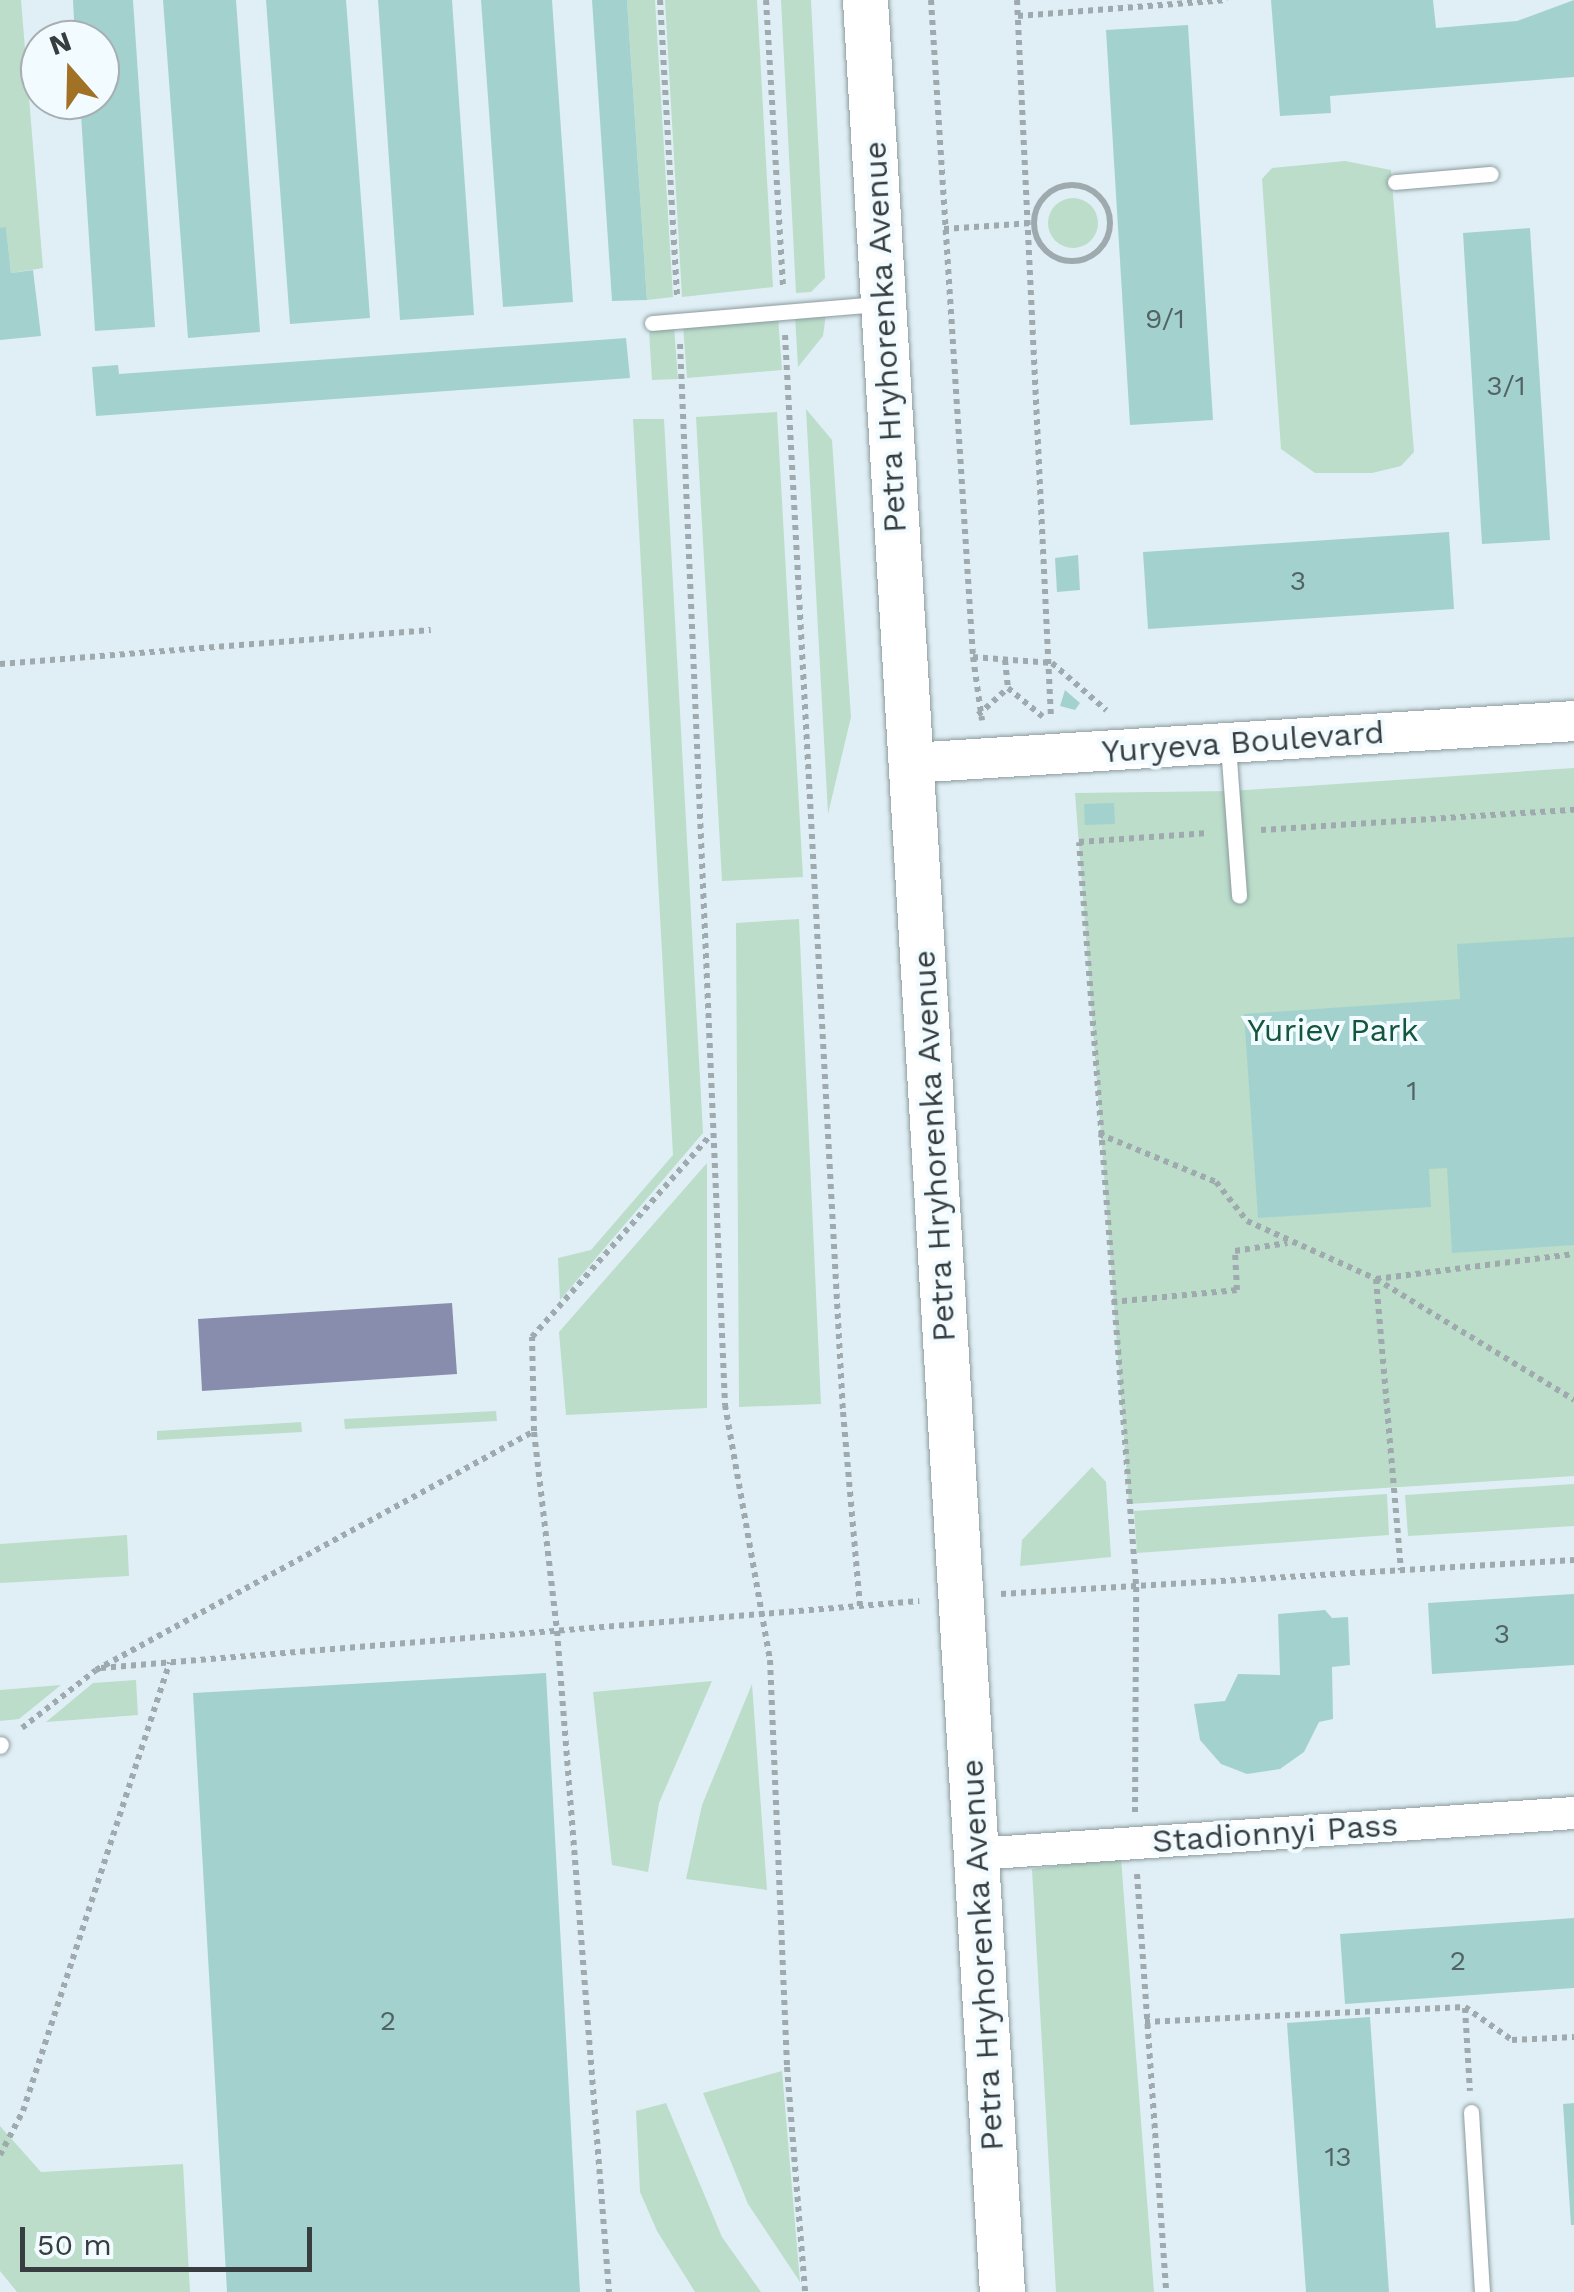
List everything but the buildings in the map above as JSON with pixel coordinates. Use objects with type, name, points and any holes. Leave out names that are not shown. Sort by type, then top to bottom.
[{"type":"main road","name":"Petra Hryhorenka Avenue","points":[[865,0],[1002,2292]]},
{"type":"street","name":"Yuryeva Boulevard","points":[[911,762],[1574,721]]},
{"type":"street","name":"Stadionnyi Pass","points":[[976,1854],[1574,1812]]},
{"type":"lane","points":[[1395,182],[1491,174]]},
{"type":"lane","points":[[652,324],[883,304]]},
{"type":"lane","points":[[1228,741],[1239,896]]},
{"type":"lane","points":[[1471,2112],[1482,2292]]},
{"type":"path","points":[[660,0],[706,892],[709,1137],[724,1405],[770,1660],[787,2067],[804,2292]]},
{"type":"path","points":[[766,0],[842,1392],[860,1606]]},
{"type":"path","points":[[932,0],[978,715]]},
{"type":"path","points":[[1017,0],[1052,664],[1051,724]]},
{"type":"path","points":[[1018,16],[1228,0]]},
{"type":"path","points":[[1066,184],[1101,197],[1110,220],[1104,244],[1072,262],[1048,254],[1031,223],[1044,197],[1066,184]]},
{"type":"path","points":[[944,229],[1031,223]]},
{"type":"path","points":[[0,664],[431,630]]},
{"type":"path","points":[[973,657],[1052,664],[1116,718]]},
{"type":"path","points":[[1005,660],[1008,688],[1051,724]]},
{"type":"path","points":[[978,715],[1008,688]]},
{"type":"path","points":[[978,715],[998,728]]},
{"type":"path","points":[[1033,725],[1051,724]]},
{"type":"path","points":[[1166,2292],[1135,1843],[1136,1584],[1079,842],[1574,810]]},
{"type":"path","points":[[1099,1134],[1216,1182],[1247,1222],[1376,1279],[1574,1400]]},
{"type":"path","points":[[609,2292],[557,1631],[534,1431],[532,1337],[709,1137]]},
{"type":"path","points":[[1112,1302],[1237,1290],[1236,1252],[1289,1242]]},
{"type":"path","points":[[1376,1279],[1574,1254]]},
{"type":"path","points":[[1376,1279],[1402,1570]]},
{"type":"path","points":[[1,1745],[101,1668],[534,1431]]},
{"type":"path","points":[[101,1668],[1136,1584],[1574,1560]]},
{"type":"path","points":[[0,2155],[23,2111],[170,1662]]},
{"type":"path","points":[[1145,2022],[1465,2007],[1512,2040],[1574,2037]]},
{"type":"path","points":[[1465,2007],[1471,2112]]},
{"type":"green space","points":[[0,0],[21,0],[20,120],[31,120],[43,268],[11,273],[6,228],[0,228]]},
{"type":"green space","points":[[627,0],[655,0],[673,297],[647,300]]},
{"type":"green space","points":[[665,0],[757,0],[773,287],[682,297]]},
{"type":"green space","points":[[781,0],[811,0],[825,278],[811,292],[796,293]]},
{"type":"green space","points":[[1345,161],[1391,170],[1414,452],[1401,466],[1372,473],[1315,473],[1281,449],[1262,179],[1272,168]]},
{"type":"green space","points":[[1073,198],[1091,205],[1098,223],[1091,241],[1073,248],[1055,241],[1048,223],[1055,205]]},
{"type":"green space","points":[[826,314],[823,336],[798,367],[795,316]]},
{"type":"green space","points":[[778,317],[782,370],[687,378],[683,326]]},
{"type":"green space","points":[[674,327],[678,379],[652,380],[649,330]]},
{"type":"green space","points":[[806,409],[832,440],[851,717],[828,814]]},
{"type":"green space","points":[[777,412],[803,877],[722,881],[696,417]]},
{"type":"green space","points":[[633,419],[664,419],[703,1133],[560,1300],[558,1258],[591,1250],[673,1155]]},
{"type":"green space","name":"Yuriev Park","points":[[1574,768],[1574,1476],[1129,1504],[1075,793],[1231,791]]},
{"type":"green space","points":[[799,919],[821,1404],[739,1407],[736,923]]},
{"type":"green space","points":[[707,1163],[707,1408],[566,1415],[559,1332]]},
{"type":"green space","points":[[496,1411],[497,1421],[345,1429],[344,1419]]},
{"type":"green space","points":[[301,1422],[302,1432],[157,1440],[157,1431]]},
{"type":"green space","points":[[1092,1467],[1106,1482],[1111,1557],[1020,1566],[1022,1540]]},
{"type":"green space","points":[[1574,1484],[1574,1526],[1408,1536],[1405,1495]]},
{"type":"green space","points":[[1387,1494],[1389,1535],[1137,1553],[1134,1511]]},
{"type":"green space","points":[[127,1535],[129,1576],[0,1583],[0,1544]]},
{"type":"green space","points":[[136,1680],[138,1715],[46,1722],[93,1683]]},
{"type":"green space","points":[[712,1681],[659,1803],[648,1872],[612,1865],[593,1692]]},
{"type":"green space","points":[[752,1684],[767,1890],[686,1879],[702,1805]]},
{"type":"green space","points":[[61,1685],[19,1719],[0,1721],[0,1690]]},
{"type":"green space","points":[[1121,1858],[1154,2292],[1056,2292],[1032,1869]]},
{"type":"green space","points":[[782,2071],[800,2282],[748,2204],[703,2093]]},
{"type":"green space","points":[[666,2103],[722,2237],[761,2292],[695,2292],[657,2231],[640,2192],[636,2111]]},
{"type":"green space","points":[[0,2126],[41,2172],[183,2164],[190,2292],[17,2292],[0,2271]]},
{"type":"water","points":[[452,1303],[457,1374],[202,1391],[198,1319]]}]
